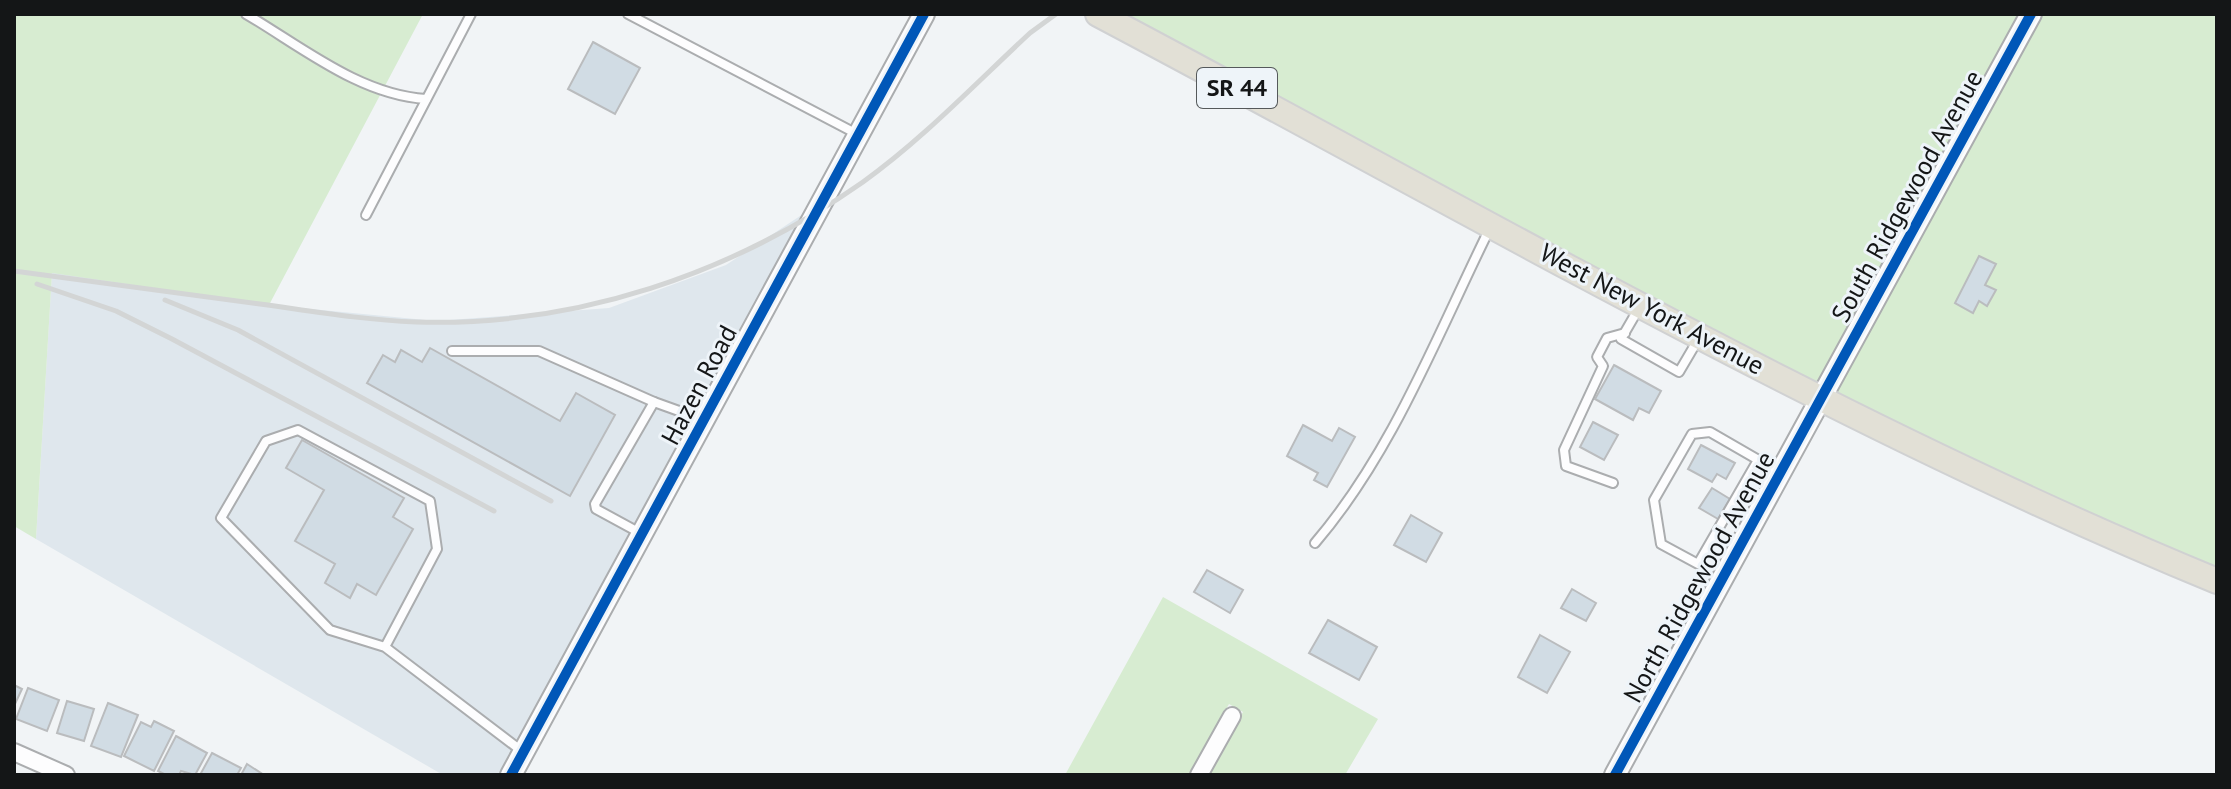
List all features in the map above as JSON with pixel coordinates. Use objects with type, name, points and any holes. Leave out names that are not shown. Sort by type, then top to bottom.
[{"type":"main road","name":"West New York Avenue","points":[[1098,14],[1822,399],[1995,483],[2217,581]]},
{"type":"street","name":"Hazen Road","points":[[511,775],[924,14]]},
{"type":"street","name":"South Ridgewood Avenue","points":[[1822,399],[2031,14]]},
{"type":"street","name":"North Ridgewood Avenue","points":[[1615,775],[1822,399]]},
{"type":"street","points":[[1199,775],[1232,716]]},
{"type":"street","points":[[14,752],[66,775]]},
{"type":"lane","points":[[246,14],[353,78],[397,97],[426,99]]},
{"type":"lane","points":[[366,215],[471,14]]},
{"type":"lane","points":[[628,14],[858,134]]},
{"type":"lane","points":[[1315,543],[1344,508],[1381,448],[1492,224]]},
{"type":"lane","points":[[1642,304],[1621,339],[1679,372],[1701,335]]},
{"type":"lane","points":[[1613,483],[1566,466],[1564,450],[1603,366],[1597,357],[1607,338],[1625,333]]},
{"type":"lane","points":[[452,351],[539,351],[654,402],[705,420]]},
{"type":"lane","points":[[643,534],[596,509],[595,504],[654,402]]},
{"type":"lane","points":[[385,647],[437,549],[430,501],[298,430],[266,441],[221,518],[330,630],[385,647],[523,753]]},
{"type":"lane","points":[[1758,460],[1698,564],[1661,544],[1654,500],[1692,434],[1710,432],[1781,473]]},
{"type":"shaded area","points":[[806,212],[500,775],[443,775],[36,539],[52,272],[269,305],[436,321],[609,308],[726,265]]},
{"type":"green space","points":[[14,14],[423,14],[269,305],[52,273],[36,539],[14,526]]},
{"type":"green space","points":[[1118,14],[2022,14],[1819,387]]},
{"type":"green space","points":[[2040,14],[2217,14],[2217,569],[1969,461],[1834,395]]},
{"type":"green space","points":[[1163,597],[1378,719],[1345,775],[1208,775],[1243,712],[1229,704],[1190,775],[1065,775]]},
{"type":"building","points":[[593,42],[640,68],[615,114],[568,89]]},
{"type":"building","points":[[1979,256],[1996,264],[1985,285],[1996,290],[1987,306],[1979,301],[1973,313],[1955,303]]},
{"type":"building","points":[[430,348],[560,421],[576,393],[615,415],[570,496],[367,383],[383,355],[395,362],[401,350],[422,362]]},
{"type":"building","points":[[1614,365],[1661,391],[1649,413],[1639,408],[1633,420],[1595,399]]},
{"type":"building","points":[[1593,422],[1618,435],[1604,460],[1580,447]]},
{"type":"building","points":[[1303,425],[1332,441],[1339,428],[1355,437],[1327,487],[1314,480],[1318,473],[1287,456]]},
{"type":"building","points":[[302,440],[404,498],[393,517],[413,529],[376,595],[357,584],[350,598],[325,583],[335,564],[295,541],[324,490],[286,468]]},
{"type":"building","points":[[1701,445],[1735,463],[1726,479],[1717,474],[1712,482],[1688,469]]},
{"type":"building","points":[[1712,488],[1730,499],[1718,519],[1699,508]]},
{"type":"building","points":[[1411,515],[1442,533],[1426,562],[1394,545]]},
{"type":"building","points":[[1207,570],[1243,590],[1230,613],[1194,592]]},
{"type":"building","points":[[1572,589],[1596,603],[1586,621],[1561,608]]},
{"type":"building","points":[[1328,620],[1377,647],[1359,680],[1309,653]]},
{"type":"building","points":[[1540,635],[1570,652],[1547,693],[1518,677]]},
{"type":"building","points":[[14,685],[22,689],[14,706]]},
{"type":"building","points":[[28,688],[59,700],[47,731],[16,719]]},
{"type":"building","points":[[67,701],[94,709],[84,741],[57,733]]},
{"type":"building","points":[[108,703],[138,715],[121,757],[91,746]]},
{"type":"building","points":[[154,721],[174,731],[154,771],[124,756],[141,722],[151,727]]},
{"type":"building","points":[[176,736],[207,753],[195,775],[181,771],[179,775],[166,775],[158,771]]},
{"type":"building","points":[[212,753],[241,768],[237,775],[200,775]]},
{"type":"building","points":[[247,764],[264,775],[241,775]]},
{"type":"railway","points":[[14,271],[396,321],[476,321],[535,315],[593,304],[706,268],[813,215],[907,148],[1030,33],[1056,14]]},
{"type":"railway","points":[[37,284],[116,311],[494,511]]},
{"type":"railway","points":[[165,300],[238,330],[551,501]]},
{"type":"cycle path","points":[[511,775],[924,14]]},
{"type":"cycle path","points":[[1615,775],[2031,14]]}]
